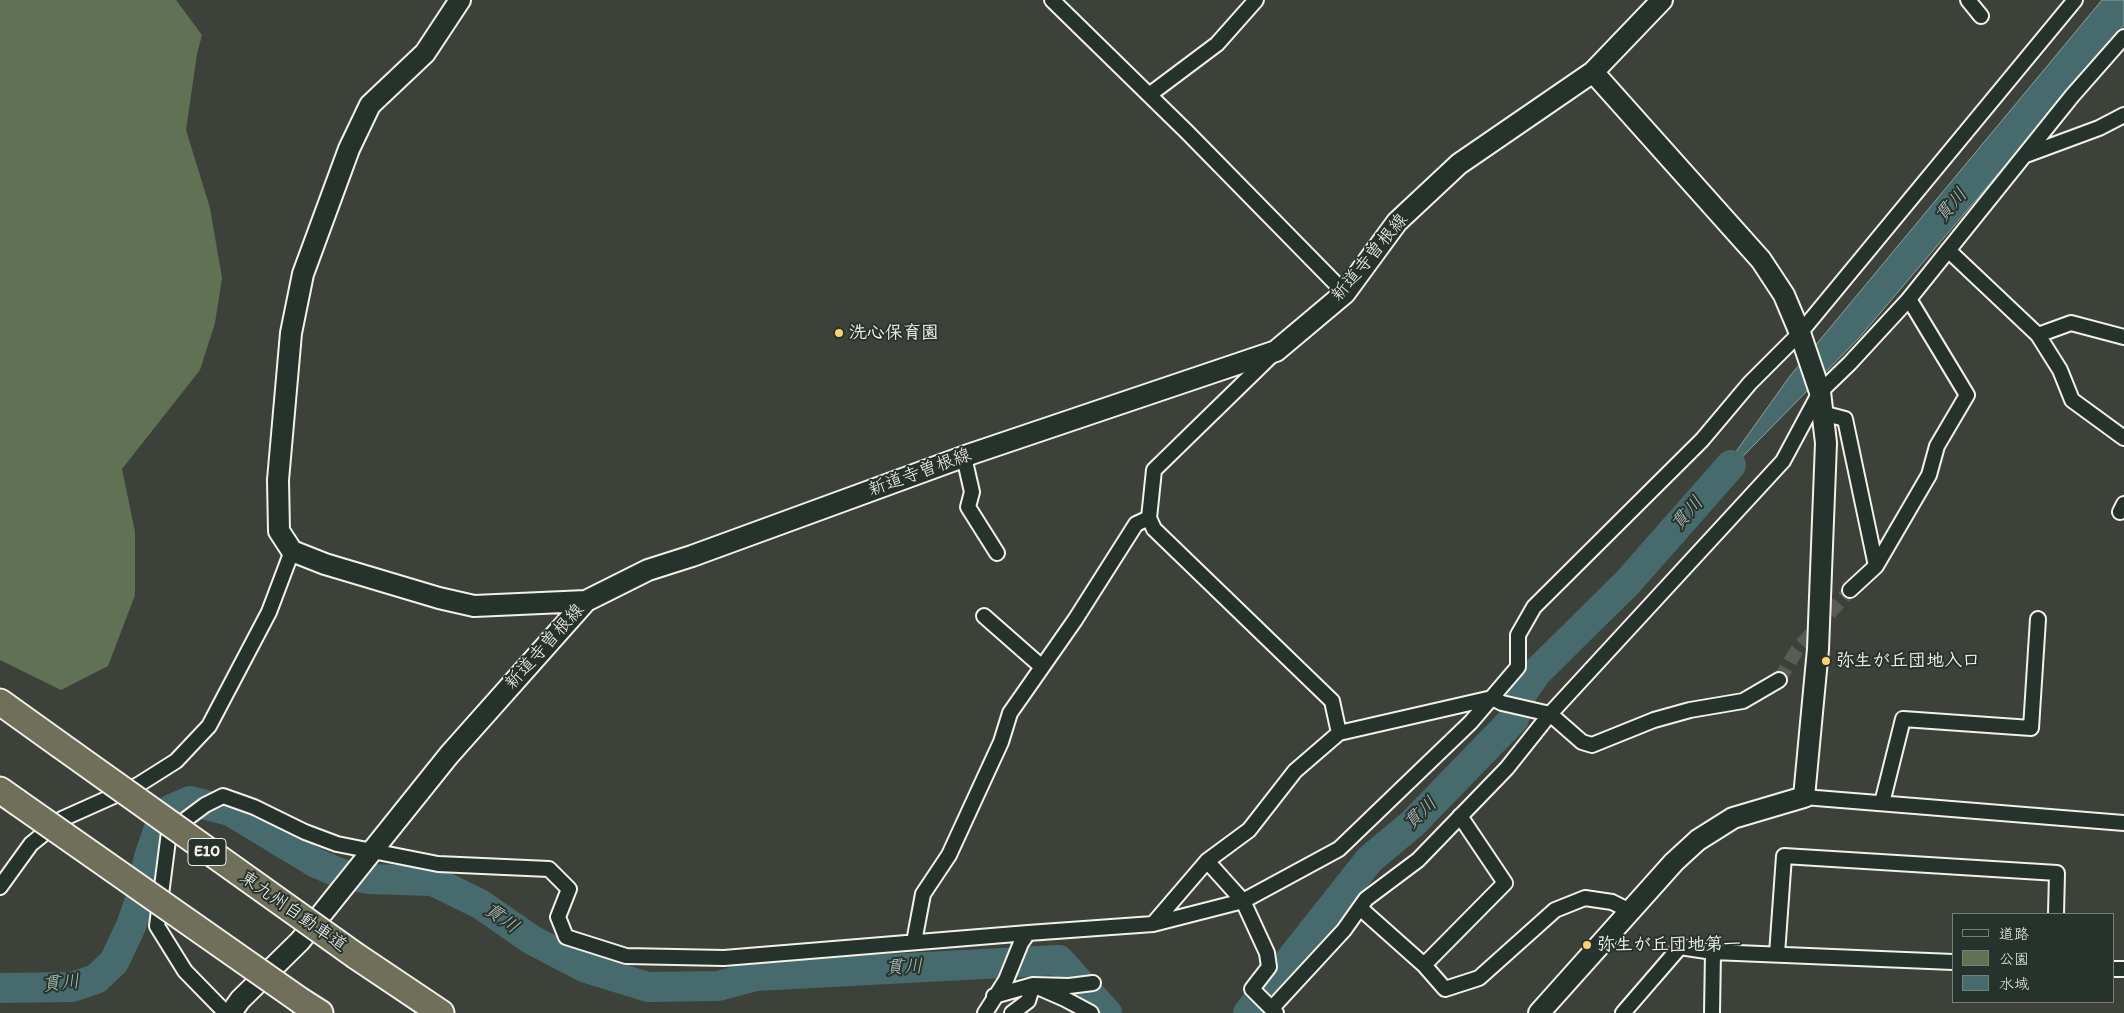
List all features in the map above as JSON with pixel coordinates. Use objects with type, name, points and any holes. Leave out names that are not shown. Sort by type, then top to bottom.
[{"type":"highway","name":"東九州自動車道","points":[[0,702],[356,956],[441,1013]]},
{"type":"highway","points":[[8,796],[311,1007]]},
{"type":"street","points":[[460,0],[425,53],[370,105],[349,149],[303,274],[291,333],[278,480],[279,531],[292,551],[353,573],[474,606],[586,600]]},
{"type":"street","points":[[1052,0],[1346,293]]},
{"type":"street","points":[[1149,95],[1217,44],[1256,0]]},
{"type":"street","name":"新道寺曽根線","points":[[230,1013],[240,1000],[300,941],[369,851],[449,755],[586,600],[648,570],[692,556],[964,456],[1276,351],[1346,293],[1397,222],[1459,164],[1593,72],[1662,0]]},
{"type":"street","points":[[1968,0],[1981,16]]},
{"type":"street","points":[[230,1013],[224,1011],[185,971],[157,926],[170,832],[205,805],[223,796],[254,807],[305,832],[337,844],[438,864],[549,868],[569,888],[558,917],[566,937],[626,956],[724,958],[914,942],[1024,938],[1153,924],[1244,904],[1339,849],[1471,722],[1497,701],[1518,666],[1518,635],[1534,607],[1702,440],[1750,383],[1800,333],[2075,0]]},
{"type":"street","points":[[1207,861],[1244,904],[1267,953],[1269,967],[1252,989],[1272,1008],[1344,930],[1366,900],[1418,860],[1507,768],[1546,712],[1783,461],[1820,392],[1850,363],[1909,299],[2025,155],[2124,37]]},
{"type":"street","points":[[1593,72],[1761,260],[1784,295],[1800,333],[1820,392],[1826,443],[1822,562],[1818,649],[1804,796]]},
{"type":"street","points":[[2025,155],[2099,128],[2124,115]]},
{"type":"street","points":[[1948,250],[2038,335],[2060,370],[2072,400],[2124,438]]},
{"type":"street","points":[[1850,590],[1876,566],[1929,475],[1937,446],[1967,395],[1909,299]]},
{"type":"street","points":[[2038,335],[2071,323],[2124,337]]},
{"type":"street","points":[[1276,351],[1154,470],[1149,518],[1154,529],[1332,701],[1339,733]]},
{"type":"street","points":[[1822,413],[1844,419],[1876,566]]},
{"type":"street","points":[[964,456],[972,492],[968,507],[997,553]]},
{"type":"street","points":[[914,942],[923,894],[949,855],[1001,742],[1010,713],[1042,668],[1136,524],[1149,518]]},
{"type":"street","points":[[0,887],[31,844],[62,819],[138,785],[176,760],[209,726],[269,612],[292,551]]},
{"type":"street","points":[[984,616],[1042,668]]},
{"type":"street","points":[[1882,803],[1903,718],[2031,728],[2038,619]]},
{"type":"street","points":[[1153,924],[1207,861],[1249,830],[1295,772],[1339,733],[1497,701],[1546,712],[1582,742],[1592,746],[1654,720],[1690,710],[1743,701],[1779,680]]},
{"type":"street","points":[[1539,1013],[1674,862],[1698,840],[1733,818],[1804,796],[2124,823]]},
{"type":"street","points":[[1424,965],[1504,883],[1460,816]]},
{"type":"street","points":[[1777,954],[1784,856],[2057,873],[2056,913]]},
{"type":"street","points":[[1360,908],[1424,965],[1445,989],[1479,978],[1555,910],[1585,898],[1612,902],[1630,911]]},
{"type":"street","points":[[985,1013],[994,996],[1006,980],[1024,938]]},
{"type":"street","points":[[1623,1013],[1680,946],[1712,952],[1952,962]]},
{"type":"street","points":[[1712,952],[1712,1013]]},
{"type":"street","points":[[994,996],[1033,985],[1069,986],[1093,983]]},
{"type":"street","points":[[1012,1013],[1028,1001],[1033,985]]},
{"type":"street","points":[[1033,985],[1065,998],[1091,1013]]},
{"type":"green space","points":[[0,0],[176,0],[202,35],[197,54],[186,130],[210,208],[222,278],[215,323],[200,370],[122,469],[135,532],[135,595],[108,666],[61,690],[0,660]]},
{"type":"water","points":[[2102,0],[2124,0],[2124,25],[1859,338],[1705,495],[1790,376]]},
{"type":"waterway","name":"貫川","points":[[1248,1013],[1370,859],[1412,824],[1514,719],[1523,692],[1537,672],[1628,582],[1731,465]]},
{"type":"waterway","name":"貫川","points":[[0,988],[72,987],[96,979],[114,962],[131,926],[140,900],[149,857],[161,822],[170,810],[190,801],[230,811],[316,863],[342,874],[369,879],[433,881],[480,904],[532,940],[586,968],[648,987],[718,986],[756,976],[1059,960],[1107,1013]]},
{"type":"tunnel","points":[[1779,680],[1797,650],[1850,590]]},
{"type":"place","name":"洗心保育園","points":[[839,333]]},
{"type":"place","name":"弥生が丘団地入口","points":[[1826,661]]},
{"type":"place","name":"弥生が丘団地第一","points":[[1587,945]]}]
